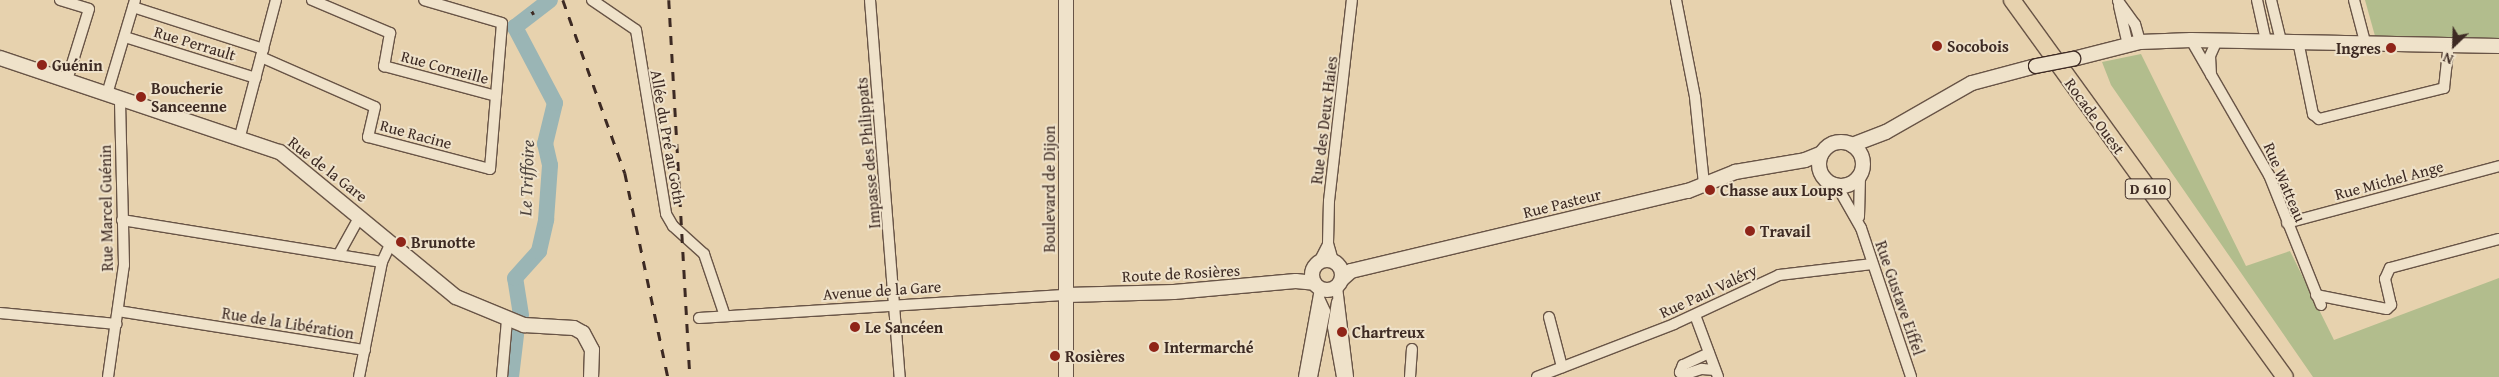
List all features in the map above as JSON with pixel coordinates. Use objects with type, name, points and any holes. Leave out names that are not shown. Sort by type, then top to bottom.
[{"type":"main road","name":"Rocade Ouest","points":[[2012,0],[2285,377]]},
{"type":"street","points":[[60,0],[89,9],[67,80]]},
{"type":"street","points":[[240,136],[276,0]]},
{"type":"street","name":"Rue Corneille","points":[[312,0],[390,33],[384,66],[496,96]]},
{"type":"street","points":[[424,0],[502,22],[496,96]]},
{"type":"street","name":"Allée du Pré au Goth","points":[[592,0],[636,30],[666,214],[673,226],[704,254],[725,316]]},
{"type":"street","name":"Impasse des Philippats","points":[[870,0],[900,377]]},
{"type":"street","name":"Boulevard de Dijon","points":[[1066,0],[1066,377]]},
{"type":"street","name":"Rue des Deux Haies","points":[[1330,279],[1328,244],[1352,0]]},
{"type":"street","points":[[1676,0],[1695,97],[1704,184]]},
{"type":"street","points":[[2257,0],[2266,41]]},
{"type":"street","points":[[2271,0],[2281,41]]},
{"type":"street","points":[[2354,0],[2365,42]]},
{"type":"street","points":[[2118,1],[2135,24],[2134,43]]},
{"type":"street","points":[[134,4],[262,53]]},
{"type":"street","name":"Rue Marcel Guénin","points":[[108,377],[124,265],[113,96],[134,4]]},
{"type":"street","name":"Rue Perrault","points":[[125,37],[256,78]]},
{"type":"street","name":"Rue Watteau","points":[[2191,40],[2269,176],[2318,300],[2388,309],[2391,305],[2385,279],[2390,268],[2499,239]]},
{"type":"street","points":[[1852,145],[1886,132],[1972,84],[2036,66],[2073,59],[2134,43],[2217,40],[2449,43],[2499,46]]},
{"type":"street","name":"Rue Watteau","points":[[2212,76],[2210,56],[2217,40]]},
{"type":"street","points":[[2298,41],[2313,114],[2318,120],[2444,88],[2449,43]]},
{"type":"street","name":"Rue Racine","points":[[262,53],[375,107],[368,137],[490,170],[496,96]]},
{"type":"street","name":"Rue de la Gare","points":[[0,58],[240,136],[288,157],[456,297],[507,320],[583,333],[590,342],[592,358]]},
{"type":"street","points":[[1862,171],[1861,154],[1852,145],[1839,142],[1822,153],[1822,175],[1837,186],[1850,185],[1862,171],[1886,132]]},
{"type":"street","name":"Rue Pasteur","points":[[1330,279],[1704,184],[1735,172],[1780,165],[1822,153]]},
{"type":"street","name":"Rue Pasteur","points":[[1780,165],[1822,175]]},
{"type":"street","name":"Rue Michel Ange","points":[[2286,223],[2499,166]]},
{"type":"street","name":"Rue Gustave Eiffel","points":[[1861,228],[1862,171]]},
{"type":"street","name":"Rue Gustave Eiffel","points":[[1837,186],[1861,228],[1911,377]]},
{"type":"street","points":[[339,254],[360,216]]},
{"type":"street","points":[[122,220],[382,262]]},
{"type":"street","name":"Rue de la Libération","points":[[118,311],[365,350],[382,262],[391,243]]},
{"type":"street","name":"Rue Paul Valéry","points":[[1537,377],[1695,315],[1779,276],[1872,264]]},
{"type":"street","points":[[1304,377],[1330,279]]},
{"type":"street","points":[[1312,377],[1324,328],[1330,279]]},
{"type":"street","points":[[1330,279],[1333,328],[1342,377]]},
{"type":"street","points":[[1330,279],[1348,377]]},
{"type":"street","name":"Route de Rosières","points":[[1067,295],[1174,292],[1296,280],[1330,279]]},
{"type":"street","name":"Avenue de la Gare","points":[[700,318],[895,304],[1067,295]]},
{"type":"street","points":[[0,313],[116,324]]},
{"type":"street","points":[[1695,315],[1716,374]]},
{"type":"street","points":[[1549,317],[1562,367]]},
{"type":"street","points":[[502,377],[507,320]]},
{"type":"street","points":[[1410,377],[1412,349]]},
{"type":"street","points":[[359,377],[365,350]]},
{"type":"street","points":[[1709,353],[1683,365],[1680,372],[1684,375],[1702,369],[1716,374]]},
{"type":"street","points":[[591,377],[592,358]]},
{"type":"street","points":[[592,358],[597,377]]},
{"type":"green space","points":[[2365,0],[2499,0],[2499,40],[2375,36]]},
{"type":"green space","points":[[2141,54],[2246,266],[2290,251],[2334,340],[2499,278],[2499,377],[2313,377],[2111,85],[2102,62]]},
{"type":"waterway","name":"Le Triffoire","points":[[521,315],[515,278],[539,251],[546,220],[550,165],[545,144],[555,103],[515,27],[550,0]]},
{"type":"waterway","name":"Le Triffoire","points":[[511,377],[516,335]]},
{"type":"railway","points":[[563,0],[625,173],[668,377]]},
{"type":"railway","points":[[669,0],[690,377]]},
{"type":"railway","points":[[532,11],[534,15]]},
{"type":"place","name":"Socobois","points":[[1937,46]]},
{"type":"place","name":"Ingres","points":[[2391,48]]},
{"type":"place","name":"Guénin","points":[[42,65]]},
{"type":"place","name":"Boucherie Sanceenne","points":[[141,97]]},
{"type":"place","name":"Chasse aux Loups","points":[[1710,190]]},
{"type":"place","name":"Travail","points":[[1750,231]]},
{"type":"place","name":"Brunotte","points":[[401,242]]},
{"type":"place","name":"Le Sancéen","points":[[855,327]]},
{"type":"place","name":"Chartreux","points":[[1342,332]]},
{"type":"place","name":"Intermarché","points":[[1154,347]]},
{"type":"place","name":"Rosières","points":[[1055,356]]}]
